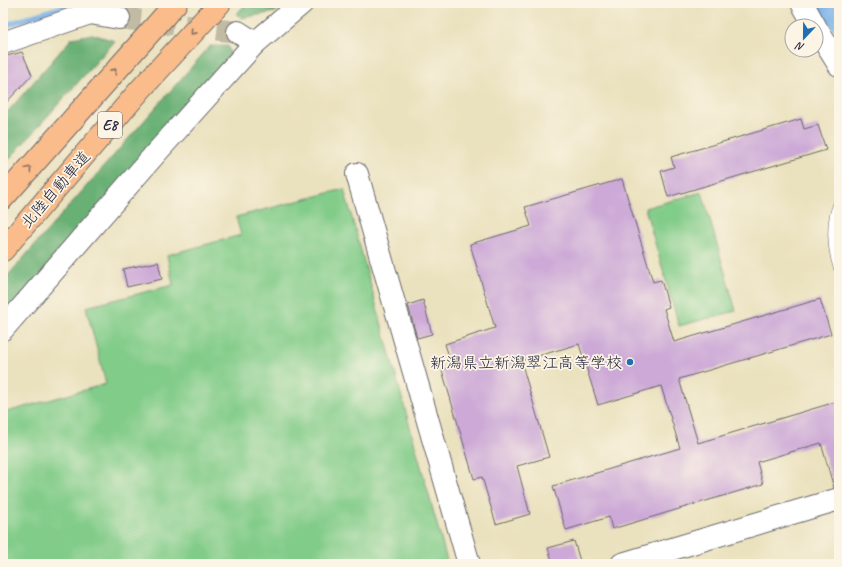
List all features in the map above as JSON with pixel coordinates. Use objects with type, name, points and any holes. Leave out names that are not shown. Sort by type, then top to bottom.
[{"type":"highway","name":"北陸自動車道","points":[[3,198],[176,3]]},
{"type":"highway","name":"北陸自動車道","points":[[3,250],[140,90],[220,3]]},
{"type":"street","points":[[3,329],[156,153],[247,37],[302,3]]},
{"type":"street","points":[[802,3],[810,18]]},
{"type":"street","points":[[3,43],[93,8],[119,18]]},
{"type":"street","points":[[824,41],[839,65]]},
{"type":"street","points":[[357,174],[469,564]]},
{"type":"street","points":[[622,564],[839,499]]},
{"type":"lane","points":[[839,204],[834,215],[836,258],[839,267]]},
{"type":"green space","points":[[120,3],[144,3],[136,11]]},
{"type":"green space","points":[[247,3],[286,3],[275,12],[242,18],[236,14]]},
{"type":"green space","points":[[92,34],[115,41],[3,166],[3,117],[72,38]]},
{"type":"green space","points":[[210,46],[228,46],[230,56],[3,318],[3,281]]},
{"type":"green space","name":"新潟県立新潟翠江高等学校","points":[[344,189],[448,564],[3,564],[3,413],[106,384],[86,307],[173,285],[167,255],[241,235],[236,217]]},
{"type":"green space","points":[[702,192],[736,311],[679,326],[645,208]]},
{"type":"building","points":[[22,52],[32,75],[3,106],[3,57]]},
{"type":"building","points":[[801,119],[804,129],[818,125],[826,150],[668,197],[661,171],[674,167],[671,157]]},
{"type":"building","points":[[622,179],[653,282],[661,280],[669,307],[664,309],[674,342],[820,299],[831,334],[679,379],[698,443],[839,401],[839,487],[834,488],[821,443],[757,462],[763,484],[612,529],[609,517],[566,530],[553,486],[680,448],[661,386],[598,405],[579,344],[521,361],[549,457],[517,466],[530,514],[496,524],[482,477],[474,479],[442,370],[452,366],[445,344],[495,328],[470,244],[531,226],[525,207]]},
{"type":"building","points":[[158,262],[162,279],[127,287],[123,269]]},
{"type":"building","points":[[423,300],[432,334],[417,338],[408,305]]},
{"type":"building","points":[[574,541],[580,561],[568,564],[553,564],[548,548]]},
{"type":"waterway","points":[[3,26],[68,5],[70,3]]},
{"type":"waterway","points":[[827,3],[839,22]]},
{"type":"tunnel","points":[[119,18],[238,32]]},
{"type":"place","name":"新潟県立新潟翠江高等学校","points":[[630,362]]}]
